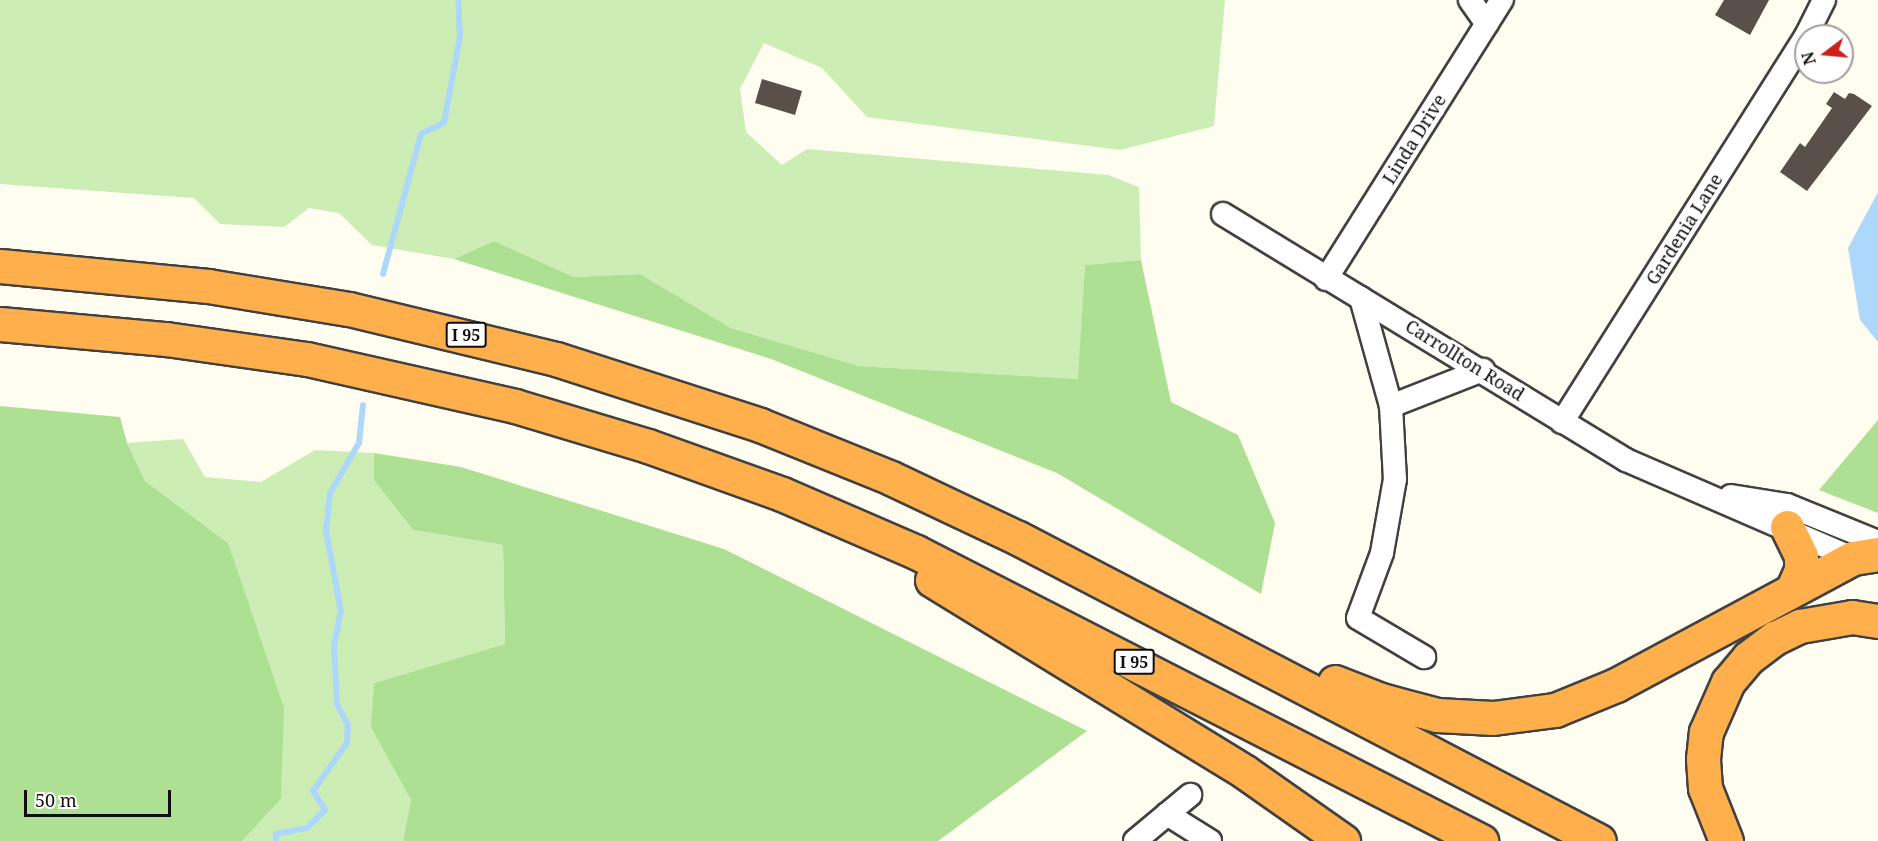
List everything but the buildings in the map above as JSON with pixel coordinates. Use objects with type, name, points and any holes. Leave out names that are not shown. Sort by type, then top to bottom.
[{"type":"highway","name":"I 95","points":[[0,266],[196,285],[279,297],[419,324],[556,359],[760,425],[891,478],[1169,616],[1599,841]]},
{"type":"highway","name":"I 95","points":[[0,324],[166,339],[375,372],[581,426],[782,494],[983,584],[1481,841]]},
{"type":"highway","points":[[782,494],[948,590],[1245,772],[1342,841]]},
{"type":"highway","points":[[1787,527],[1801,556],[1801,570],[1792,590]]},
{"type":"highway","points":[[1169,616],[1381,700],[1437,715],[1493,718],[1555,710],[1585,699],[1792,590],[1872,556]]},
{"type":"highway","points":[[1726,841],[1705,788],[1703,759],[1706,732],[1728,682],[1748,658],[1775,638],[1800,626],[1852,617],[1878,621]]},
{"type":"street","points":[[1470,0],[1487,24]]},
{"type":"street","name":"Linda Drive","points":[[1326,279],[1502,0]]},
{"type":"street","name":"Gardenia Lane","points":[[1812,24],[1824,0]]},
{"type":"street","name":"Gardenia Lane","points":[[1562,422],[1794,55]]},
{"type":"street","name":"Carrollton Road","points":[[1223,214],[1326,279],[1361,297],[1483,370],[1562,422],[1626,460],[1787,527],[1872,556]]},
{"type":"street","points":[[1361,297],[1391,406],[1395,443],[1392,515],[1358,618],[1424,657]]},
{"type":"street","points":[[1391,406],[1483,370]]},
{"type":"street","name":"Carrollton Road","points":[[1712,495],[1751,496],[1787,505],[1872,556]]},
{"type":"street","points":[[1134,841],[1190,795]]},
{"type":"street","points":[[1167,814],[1210,841]]},
{"type":"green space","points":[[0,0],[1225,0],[1214,126],[1120,150],[867,117],[822,68],[764,43],[740,89],[746,132],[782,165],[807,149],[1108,175],[1139,187],[1141,260],[1085,265],[1079,379],[859,366],[731,328],[640,274],[574,277],[494,241],[454,259],[372,245],[339,213],[309,208],[284,227],[220,224],[194,198],[0,184]]},
{"type":"green space","points":[[494,241],[574,277],[640,274],[731,328],[859,366],[1078,379],[1085,265],[1141,260],[1171,402],[1238,435],[1275,523],[1261,594],[1057,473],[771,359],[454,259]]},
{"type":"green space","points":[[0,406],[120,417],[127,443],[145,481],[228,543],[284,708],[281,799],[242,841],[0,841]]},
{"type":"green space","points":[[1878,420],[1878,513],[1819,490]]},
{"type":"green space","points":[[183,439],[205,477],[261,482],[315,450],[374,453],[374,480],[413,530],[503,545],[505,644],[374,683],[372,727],[411,800],[403,841],[242,841],[281,799],[228,543],[145,481],[127,443]]},
{"type":"green space","points":[[374,453],[461,467],[724,549],[1087,731],[938,841],[403,841],[411,800],[371,727],[374,683],[505,644],[503,545],[413,530],[374,480]]},
{"type":"water","points":[[1878,192],[1878,342],[1860,320],[1848,248]]},
{"type":"waterway","points":[[383,274],[421,134],[444,123],[460,36],[458,0]]},
{"type":"waterway","points":[[276,841],[276,834],[307,828],[325,810],[313,791],[347,743],[348,725],[337,704],[334,644],[341,612],[326,531],[330,493],[359,443],[363,405]]}]
